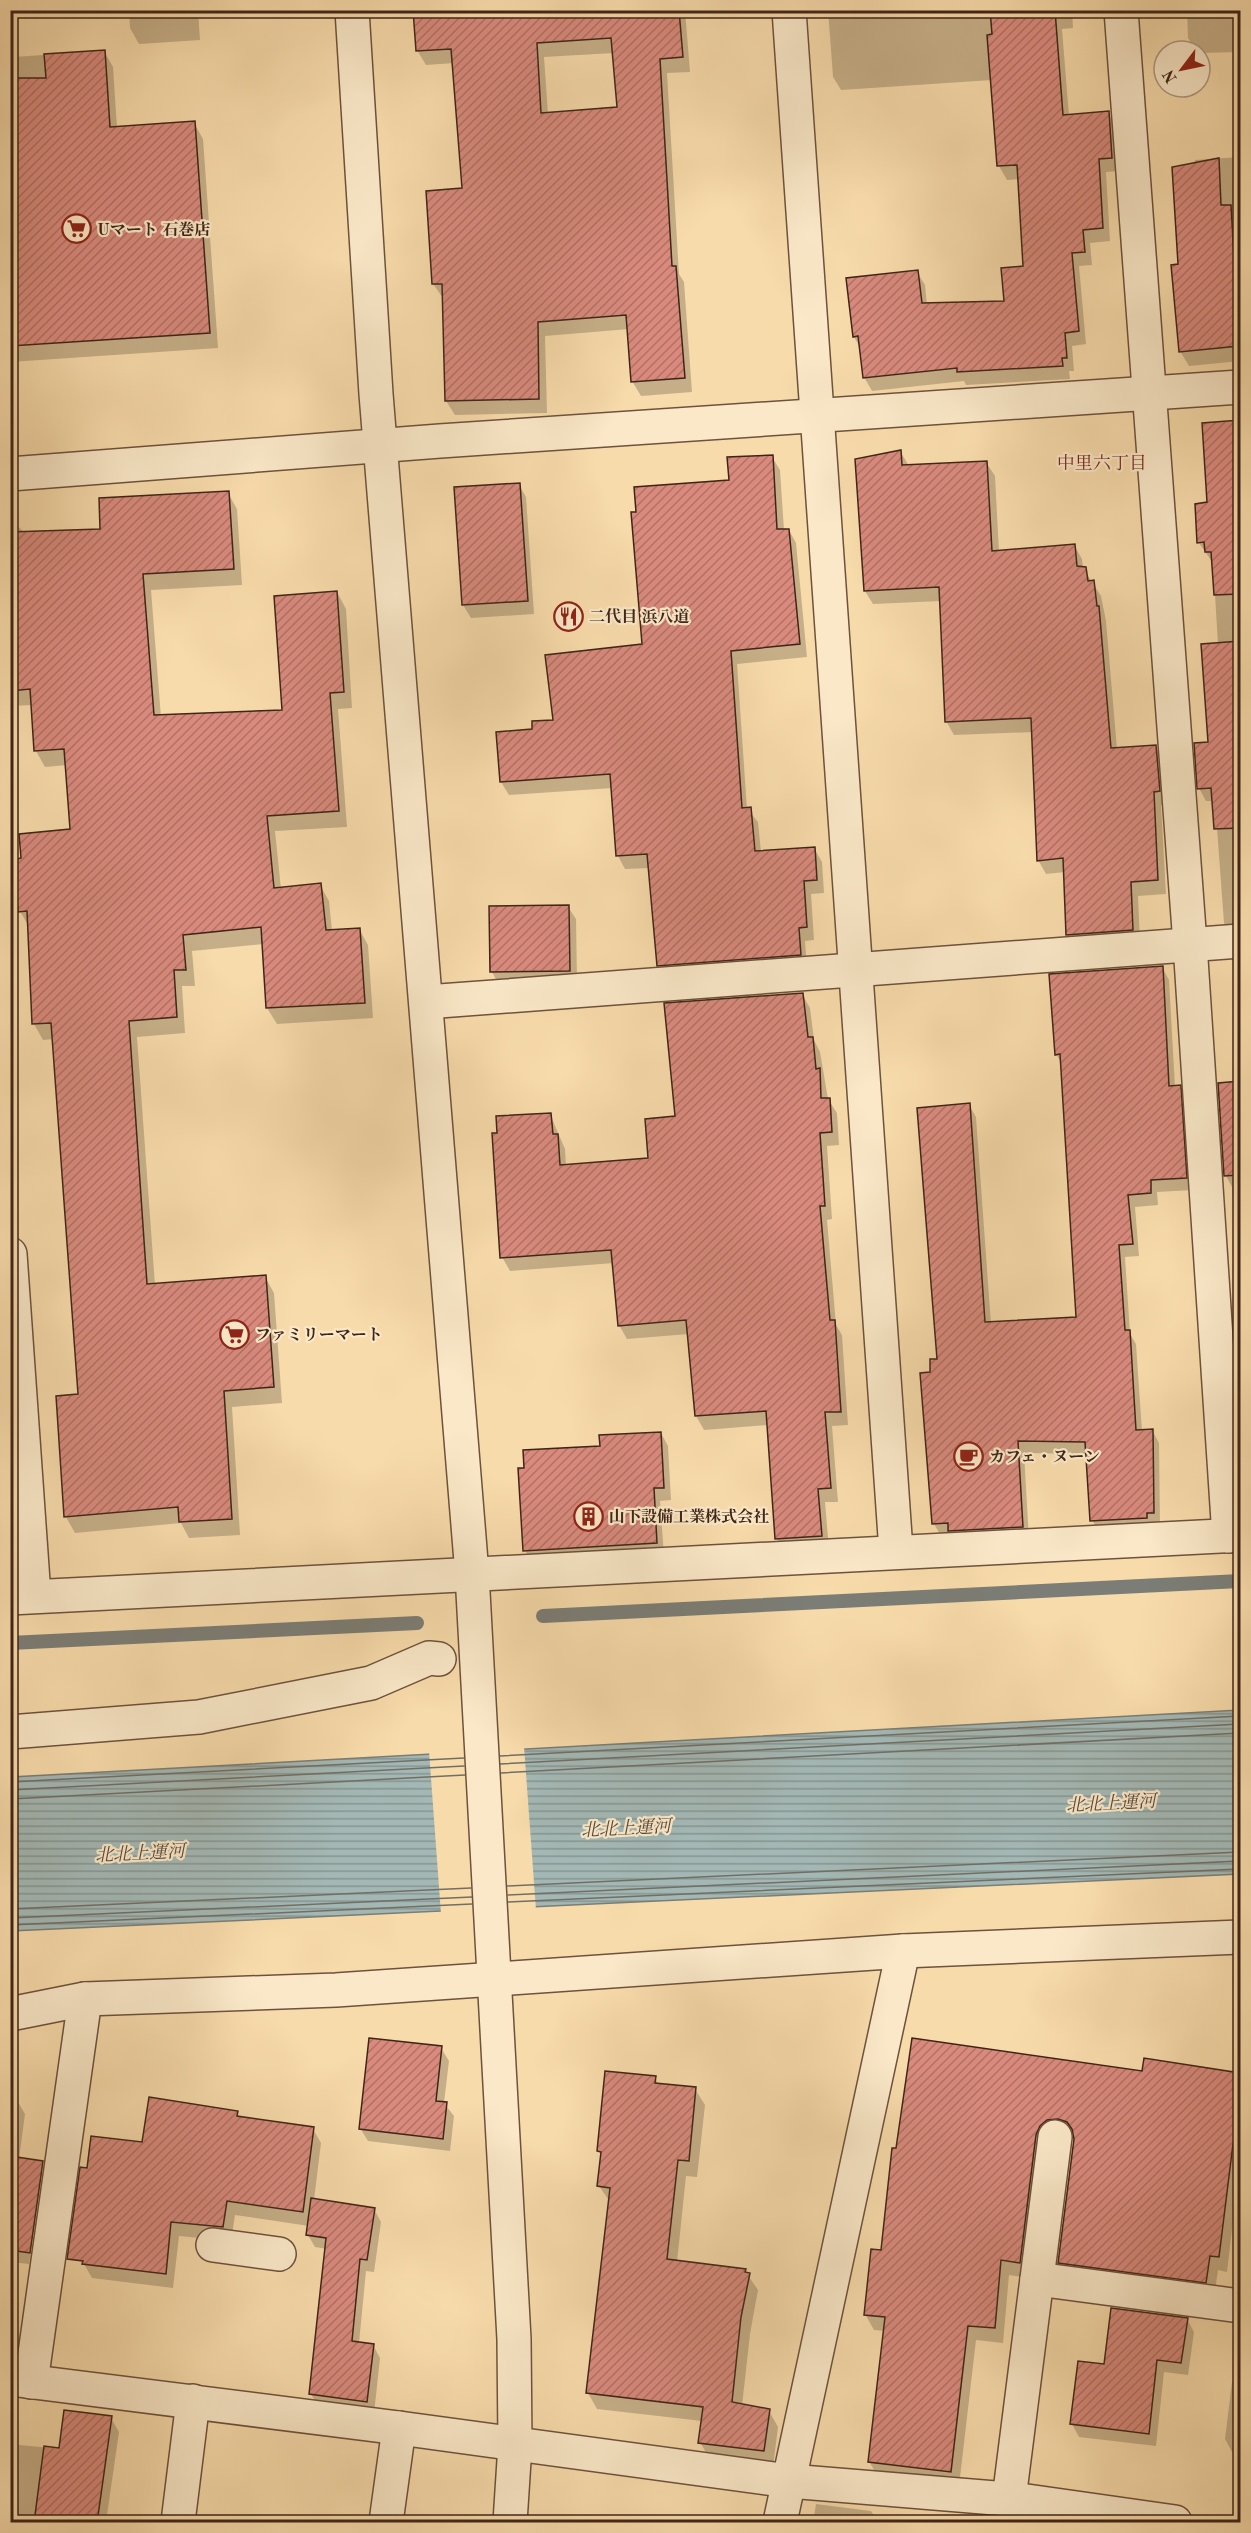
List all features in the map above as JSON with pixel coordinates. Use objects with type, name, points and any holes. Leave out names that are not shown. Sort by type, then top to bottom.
[{"type":"street","points":[[352,10],[381,446],[472,1574],[514,2338],[515,2445],[510,2523]]},
{"type":"street","points":[[789,10],[896,1551]]},
{"type":"street","points":[[10,1254],[22,1597],[1235,1535],[1121,10]]},
{"type":"street","points":[[10,474],[817,415],[1240,387]]},
{"type":"street","points":[[426,1002],[1240,941]]},
{"type":"street","points":[[10,1732],[199,1717],[371,1683],[429,1658],[439,1659]]},
{"type":"street","points":[[10,2014],[86,1999],[325,1991],[903,1952],[1240,1937]]},
{"type":"street","points":[[780,2523],[903,1952]]},
{"type":"street","points":[[86,1999],[21,2381],[399,2427],[515,2445],[789,2481],[1175,2523]]},
{"type":"street","points":[[1015,2507],[1036,2279],[1054,2137]]},
{"type":"street","points":[[213,2245],[279,2254]]},
{"type":"street","points":[[1036,2279],[1240,2306]]},
{"type":"street","points":[[178,2523],[193,2401]]},
{"type":"street","points":[[386,2523],[399,2427]]},
{"type":"water","name":"北北上運河","points":[[1240,1710],[1240,1874],[11,1931],[11,1777]]},
{"type":"pier","points":[[524,1746],[536,1910],[441,1914],[429,1751]]},
{"type":"building","points":[[413,10],[679,10],[683,57],[660,59],[672,266],[676,266],[685,378],[631,382],[626,315],[538,322],[539,399],[445,401],[442,284],[432,284],[426,191],[462,188],[451,49],[416,51]],"holes":[[[611,38],[617,107],[541,113],[537,43]]]},
{"type":"building","points":[[990,10],[1055,10],[1063,115],[1109,111],[1112,158],[1099,159],[1103,228],[1083,230],[1085,252],[1072,253],[1079,331],[1065,333],[1067,358],[1062,358],[1063,366],[957,372],[957,368],[863,378],[858,336],[853,337],[846,278],[918,270],[922,303],[1004,301],[1001,268],[1023,266],[1017,165],[997,166],[987,35],[992,34]]},
{"type":"building","points":[[105,50],[110,127],[195,121],[210,333],[10,346],[10,78],[46,78],[44,54]]},
{"type":"building","points":[[1219,158],[1221,205],[1231,205],[1239,346],[1179,352],[1171,265],[1178,264],[1172,167]]},
{"type":"building","points":[[1240,420],[1240,594],[1214,595],[1211,552],[1205,552],[1204,542],[1197,543],[1195,504],[1207,502],[1202,423]]},
{"type":"building","points":[[901,450],[902,465],[987,461],[992,551],[1075,544],[1077,566],[1086,567],[1088,581],[1094,580],[1097,606],[1099,606],[1111,748],[1156,745],[1160,791],[1154,792],[1158,880],[1131,882],[1133,930],[1066,935],[1063,858],[1037,861],[1031,718],[945,722],[939,587],[864,591],[855,459]]},
{"type":"building","points":[[773,455],[777,529],[789,529],[800,644],[731,651],[742,808],[751,807],[755,851],[815,847],[817,880],[804,881],[807,927],[799,928],[801,955],[657,966],[647,854],[616,856],[610,774],[500,782],[496,732],[532,729],[532,721],[553,720],[545,655],[642,644],[631,512],[636,512],[634,487],[729,480],[727,457]]},
{"type":"building","points":[[520,483],[528,601],[462,605],[454,487]]},
{"type":"building","points":[[229,491],[234,569],[143,574],[154,715],[282,710],[274,596],[337,591],[344,692],[330,693],[339,811],[267,816],[274,888],[321,883],[326,930],[360,928],[365,1003],[266,1008],[261,927],[183,935],[186,970],[174,970],[177,1017],[129,1021],[147,1284],[266,1275],[274,1387],[224,1391],[232,1519],[179,1522],[178,1507],[64,1517],[56,1396],[78,1394],[51,1023],[32,1024],[27,911],[18,912],[13,860],[21,858],[19,834],[70,829],[64,749],[34,751],[30,689],[10,691],[10,532],[100,529],[99,498]]},
{"type":"building","points":[[1240,641],[1240,828],[1214,829],[1211,788],[1197,789],[1194,743],[1208,742],[1201,644]]},
{"type":"building","points":[[569,905],[570,971],[490,972],[489,906]]},
{"type":"building","points":[[1163,966],[1169,1086],[1181,1085],[1187,1178],[1151,1180],[1151,1193],[1128,1195],[1133,1244],[1119,1245],[1125,1330],[1130,1330],[1136,1430],[1153,1429],[1154,1513],[1147,1513],[1147,1518],[1090,1521],[1085,1442],[1018,1441],[1023,1527],[948,1531],[948,1523],[932,1524],[920,1373],[930,1372],[930,1359],[937,1359],[917,1108],[970,1103],[985,1322],[1076,1317],[1060,1054],[1055,1055],[1049,974]]},
{"type":"building","points":[[803,993],[808,1037],[813,1037],[816,1069],[820,1068],[821,1098],[830,1098],[832,1132],[820,1133],[825,1206],[820,1206],[830,1320],[835,1320],[841,1412],[825,1412],[831,1488],[818,1489],[822,1536],[775,1539],[766,1411],[695,1416],[686,1320],[618,1326],[611,1250],[500,1258],[492,1133],[497,1133],[496,1116],[551,1113],[553,1134],[558,1134],[560,1165],[648,1158],[645,1119],[675,1116],[664,1003]]},
{"type":"building","points":[[1240,1081],[1240,1175],[1224,1176],[1218,1083]]},
{"type":"building","name":"山下設備工業株式会社","points":[[661,1432],[664,1488],[654,1488],[657,1543],[523,1551],[518,1468],[524,1468],[523,1450],[600,1446],[599,1435]]},
{"type":"building","points":[[369,2038],[442,2046],[436,2101],[447,2102],[443,2139],[359,2129]]},
{"type":"building","points":[[912,2038],[1142,2071],[1144,2058],[1240,2073],[1240,2145],[1233,2144],[1219,2257],[1210,2256],[1206,2283],[1058,2263],[1074,2139],[1072,2129],[1067,2122],[1058,2119],[1047,2120],[1040,2126],[1036,2135],[1020,2263],[1001,2260],[995,2328],[968,2326],[951,2472],[868,2462],[885,2317],[864,2315],[871,2249],[881,2250],[892,2148],[896,2148]]},
{"type":"building","points":[[605,2071],[656,2076],[655,2083],[696,2087],[689,2161],[678,2160],[667,2259],[746,2269],[745,2272],[750,2273],[741,2317],[732,2402],[770,2409],[764,2451],[698,2443],[703,2407],[586,2393],[610,2188],[597,2186],[601,2152],[597,2151]]},
{"type":"building","points":[[149,2097],[238,2111],[237,2116],[314,2127],[303,2212],[227,2201],[223,2227],[171,2222],[166,2274],[82,2264],[83,2261],[67,2259],[80,2167],[87,2168],[91,2136],[142,2142]]},
{"type":"building","points":[[10,2156],[43,2161],[30,2253],[10,2250]]},
{"type":"building","points":[[311,2198],[375,2208],[367,2260],[360,2259],[352,2341],[374,2344],[367,2402],[309,2394],[326,2238],[306,2235]]},
{"type":"building","points":[[1111,2308],[1188,2318],[1181,2363],[1157,2360],[1149,2434],[1070,2424],[1078,2361],[1104,2364]]},
{"type":"building","points":[[64,2410],[112,2416],[97,2523],[34,2523],[44,2446],[59,2448]]},
{"type":"waterway","points":[[543,1616],[1240,1581]]},
{"type":"waterway","points":[[10,1643],[417,1623]]},
{"type":"place","name":"Uマート 石巻店","points":[[76,229]]},
{"type":"place","name":"二代目 浜八道","points":[[568,616]]},
{"type":"place","name":"ファミリーマート","points":[[234,1334]]},
{"type":"place","name":"カフェ・ヌーン","points":[[968,1456]]},
{"type":"place","name":"山下設備工業株式会社","points":[[588,1516]]},
{"type":"district","name":"中里六丁目","points":[[1102,463]]}]
